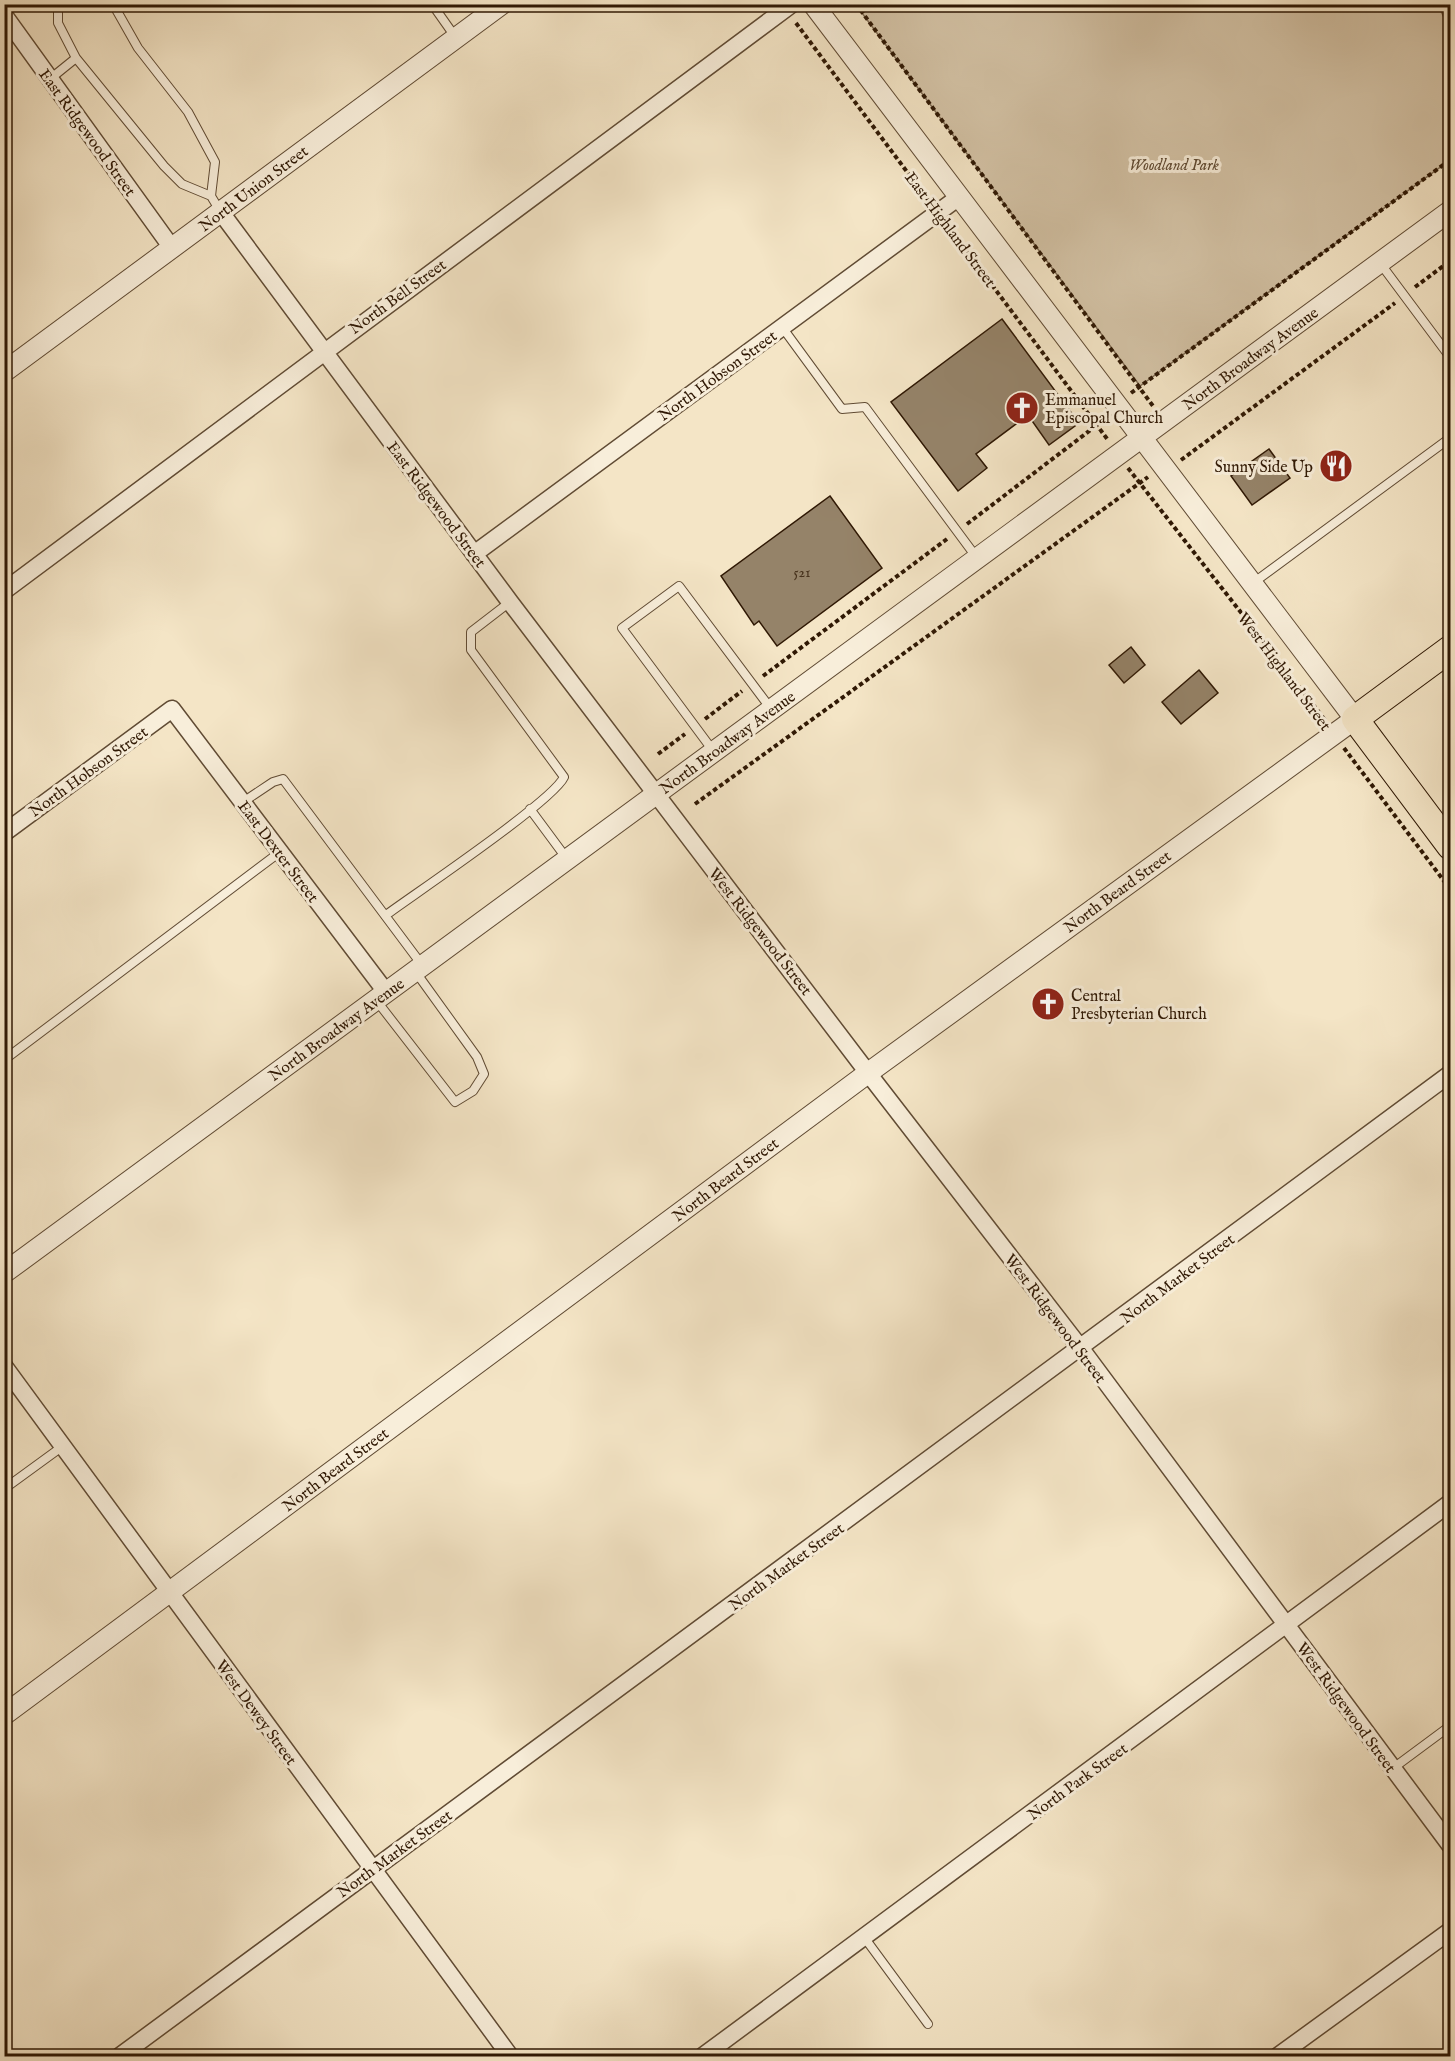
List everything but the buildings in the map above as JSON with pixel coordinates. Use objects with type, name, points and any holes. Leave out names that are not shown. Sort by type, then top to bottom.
[{"type":"main road","name":"North Beard Street","points":[[1355,719],[1450,649]]},
{"type":"main road","name":"West Highland Street","points":[[1355,719],[1450,846]]},
{"type":"street","name":"North Union Street","points":[[4,372],[172,248],[216,203],[502,4]]},
{"type":"street","name":"East Highland Street","points":[[813,4],[1142,437]]},
{"type":"street","name":"North Bell Street","points":[[4,591],[322,352],[789,7]]},
{"type":"street","name":"East Ridgewood Street","points":[[4,15],[172,248]]},
{"type":"street","name":"North Hobson Street","points":[[474,554],[959,197]]},
{"type":"street","name":"East Ridgewood Street","points":[[216,203],[322,352],[656,794]]},
{"type":"street","name":"North Broadway Avenue","points":[[4,1272],[1450,211]]},
{"type":"street","name":"West Highland Street","points":[[1142,437],[1355,719]]},
{"type":"street","name":"North Hobson Street","points":[[4,833],[172,709]]},
{"type":"street","name":"East Dexter Street","points":[[172,709],[280,852],[381,996]]},
{"type":"street","name":"North Beard Street","points":[[4,1715],[868,1073],[1355,719]]},
{"type":"street","name":"West Ridgewood Street","points":[[656,794],[1082,1350],[1450,1845]]},
{"type":"street","name":"North Market Street","points":[[120,2056],[1082,1350],[1450,1074]]},
{"type":"street","name":"West Dewey Street","points":[[4,1366],[510,2056]]},
{"type":"street","name":"North Park Street","points":[[703,2056],[1287,1626],[1450,1503]]},
{"type":"street","points":[[1278,2056],[1450,1931]]},
{"type":"lane","points":[[58,4],[58,23],[76,58],[164,166],[182,184],[216,203]]},
{"type":"lane","points":[[113,4],[138,48],[188,112],[215,162],[216,203]]},
{"type":"lane","points":[[432,4],[456,38]]},
{"type":"lane","points":[[50,79],[76,58]]},
{"type":"lane","points":[[1380,262],[1450,357]]},
{"type":"lane","points":[[782,327],[842,409],[865,407],[978,558]]},
{"type":"lane","points":[[1252,583],[1450,438]]},
{"type":"lane","points":[[714,752],[622,628],[679,586],[771,709]]},
{"type":"lane","points":[[386,915],[530,810],[560,785],[564,777],[471,650],[471,632],[510,602]]},
{"type":"lane","points":[[243,802],[273,782],[284,779],[386,915],[477,1057],[484,1074],[473,1091],[454,1102],[381,996]]},
{"type":"lane","points":[[530,810],[567,860]]},
{"type":"lane","points":[[4,1060],[280,852]]},
{"type":"lane","points":[[4,1489],[63,1446]]},
{"type":"lane","points":[[1392,1768],[1450,1726]]},
{"type":"lane","points":[[864,1937],[928,2024]]},
{"type":"path","points":[[856,4],[1140,386],[1163,422]]},
{"type":"path","name":"East Highland Street","points":[[789,7],[938,213],[1118,455]]},
{"type":"path","points":[[658,754],[1098,426],[1140,386],[1450,160]]},
{"type":"path","points":[[695,804],[1138,482],[1190,455],[1450,261]]},
{"type":"path","name":"West Highland Street","points":[[1118,455],[1319,711],[1333,734],[1450,889]]},
{"type":"green space","name":"Woodland Park","points":[[856,5],[1438,5],[1450,30],[1450,160],[1140,386]]},
{"type":"place","name":"Emmanuel Episcopal Church","points":[[1022,408]]},
{"type":"place","name":"Sunny Side Up","points":[[1336,466]]},
{"type":"place","name":"Central Presbyterian Church","points":[[1048,1004]]}]
